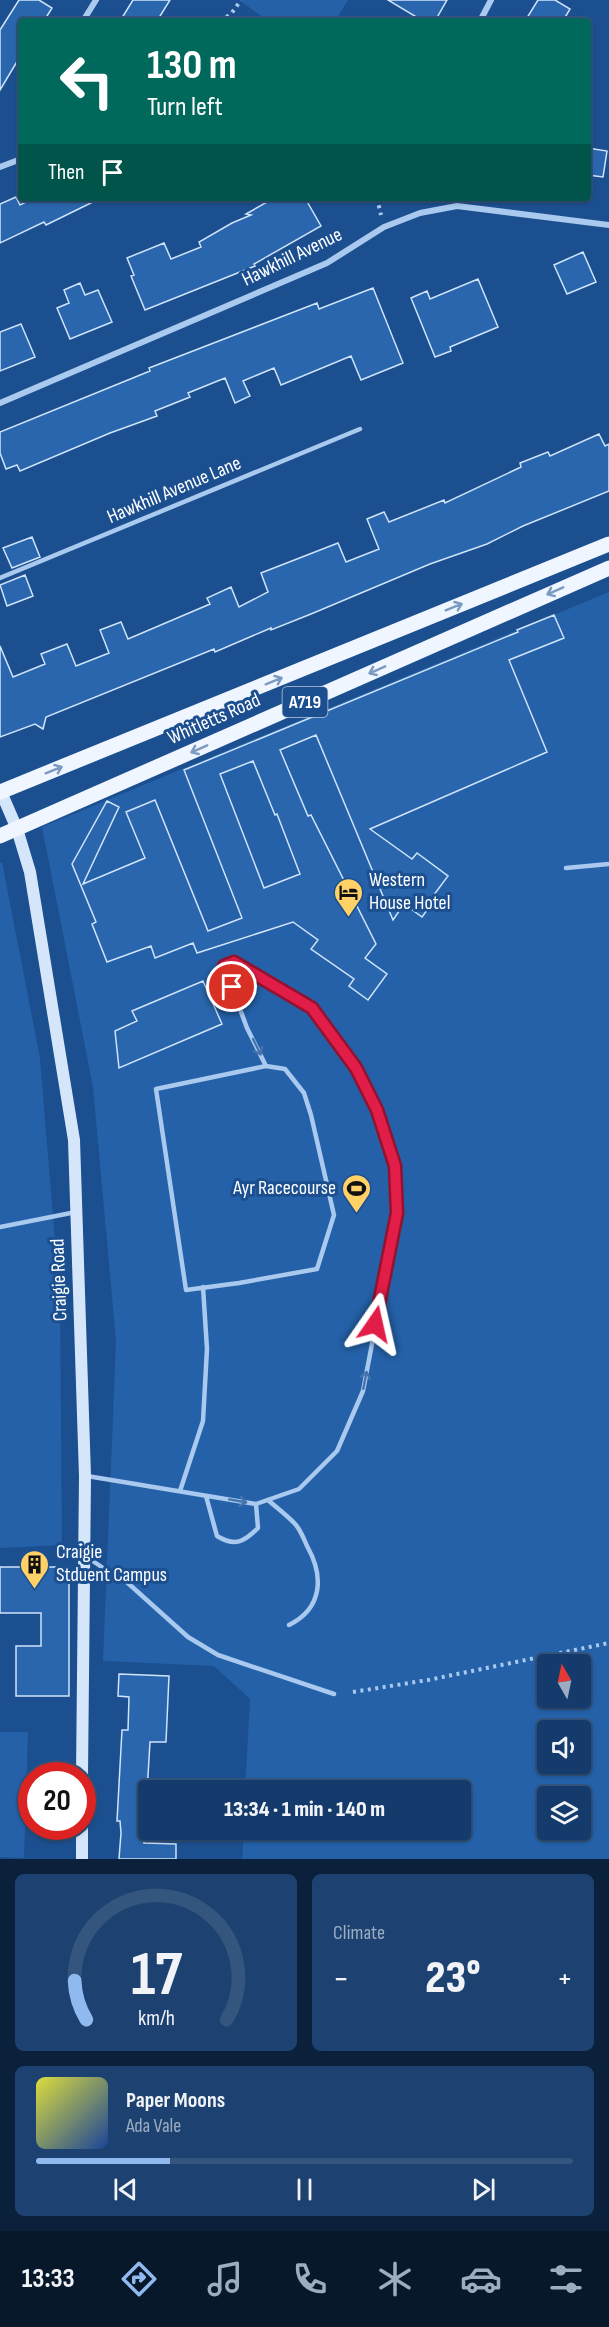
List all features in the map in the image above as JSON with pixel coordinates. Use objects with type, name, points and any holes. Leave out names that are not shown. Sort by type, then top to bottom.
[{"type":"main road","name":"Whitletts Road","points":[[0,792],[609,544]]},
{"type":"main road","name":"Whitletts Road","points":[[0,836],[609,568]]},
{"type":"main road","name":"Craigie Road","points":[[0,792],[17,829],[30,872],[74,1140],[85,1476],[82,1762]]},
{"type":"main road","points":[[81,1859],[82,1840]]},
{"type":"street","points":[[85,18],[96,0]]},
{"type":"street","points":[[482,18],[491,0]]},
{"type":"street","points":[[0,167],[18,160]]},
{"type":"street","name":"Hawkhill Avenue","points":[[0,403],[327,263],[384,227],[420,213],[457,206],[609,225]]},
{"type":"lane","name":"Hawkhill Avenue Lane","points":[[0,578],[360,429]]},
{"type":"lane","points":[[566,868],[609,864]]},
{"type":"lane","points":[[85,1476],[256,1504],[299,1489],[338,1451],[363,1391],[397,1213],[395,1166],[377,1110],[356,1068],[312,1008],[234,962],[224,966],[247,1028],[266,1066]]},
{"type":"lane","points":[[266,1066],[285,1069],[303,1093],[311,1114],[334,1215],[317,1269],[186,1290],[156,1089],[266,1066]]},
{"type":"lane","points":[[0,1227],[76,1212]]},
{"type":"lane","points":[[180,1491],[202,1421],[207,1349],[203,1287]]},
{"type":"lane","points":[[206,1496],[217,1536],[227,1542],[239,1542],[249,1538],[258,1528],[259,1515],[256,1504]]},
{"type":"lane","points":[[268,1500],[297,1527],[314,1558],[319,1578],[316,1597],[310,1610],[303,1618],[289,1625]]},
{"type":"lane","points":[[85,1555],[103,1568],[120,1576],[188,1637],[218,1655],[334,1694]]},
{"type":"path","points":[[225,18],[231,14],[241,0]]},
{"type":"path","points":[[353,1692],[428,1680],[609,1643]]},
{"type":"shaded area","points":[[239,0],[348,0],[337,18],[264,18]]},
{"type":"shaded area","name":"Ayr Racecourse","points":[[609,592],[609,1859],[242,1859],[243,1840],[471,1840],[471,1780],[246,1780],[250,1699],[214,1666],[103,1661],[116,1341],[93,1087],[42,827]]},
{"type":"shaded area","points":[[2,862],[40,1058],[60,1301],[62,1545],[0,1548],[0,863]]},
{"type":"shaded area","points":[[0,1732],[28,1732],[27,1762],[18,1762],[18,1840],[25,1840],[24,1858],[0,1857]]},
{"type":"building","points":[[19,0],[39,0],[52,8],[46,18],[18,18],[18,60],[0,90],[0,30]]},
{"type":"building","points":[[133,0],[170,0],[159,18],[122,18]]},
{"type":"building","points":[[388,0],[447,0],[437,18],[418,18]]},
{"type":"building","points":[[538,0],[555,0],[570,9],[565,18],[527,18]]},
{"type":"building","points":[[591,148],[607,151],[603,177],[591,175]]},
{"type":"building","points":[[16,197],[20,205],[28,201],[95,201],[46,225],[44,222],[0,243],[0,204]]},
{"type":"building","points":[[269,201],[307,201],[321,226],[254,264],[255,266],[145,310],[131,276],[134,275],[127,258],[164,243],[171,259],[201,247],[199,242],[251,215],[246,214]]},
{"type":"building","points":[[583,252],[596,282],[567,294],[554,265]]},
{"type":"building","points":[[478,279],[498,327],[450,347],[451,351],[435,357],[411,298],[427,291],[430,299]]},
{"type":"building","points":[[80,283],[85,295],[98,290],[112,322],[70,339],[57,308],[69,303],[64,290]]},
{"type":"building","points":[[373,288],[403,363],[361,380],[351,356],[281,385],[274,368],[243,381],[250,396],[235,403],[225,378],[188,393],[190,397],[155,411],[157,416],[20,471],[17,465],[6,469],[0,453],[0,432],[150,371],[149,368],[317,303],[319,309]]},
{"type":"building","points":[[21,324],[35,357],[0,371],[0,332]]},
{"type":"building","points":[[599,434],[605,446],[609,444],[609,491],[523,526],[487,544],[430,564],[271,630],[271,628],[215,652],[214,649],[46,717],[43,729],[35,724],[0,737],[0,646],[13,677],[45,664],[41,654],[67,644],[76,666],[109,653],[100,630],[121,622],[128,639],[210,604],[207,598],[231,587],[239,607],[268,592],[261,573],[338,543],[346,562],[379,549],[367,519],[384,512],[389,522],[444,500],[445,503],[521,467],[520,463],[548,452],[550,456]]},
{"type":"building","points":[[32,537],[40,557],[12,568],[3,548]]},
{"type":"building","points":[[25,575],[33,596],[7,606],[0,585]]},
{"type":"building","points":[[554,615],[564,638],[509,660],[547,752],[370,829],[412,859],[417,853],[448,876],[433,896],[436,898],[422,917],[404,904],[393,920],[316,735],[280,750],[308,816],[311,815],[376,944],[365,958],[387,974],[368,1000],[349,986],[354,979],[311,949],[318,940],[293,922],[197,953],[193,943],[155,958],[151,946],[107,962],[92,924],[96,922],[72,864],[107,801],[119,807],[83,884],[145,858],[126,812],[155,800],[208,931],[242,918],[184,770],[518,632],[517,630]],"holes":[[[253,761],[275,815],[277,814],[300,874],[264,888],[220,774]]]},
{"type":"building","points":[[203,981],[222,1024],[119,1068],[115,1031],[137,1021],[132,1011]]},
{"type":"building","points":[[0,1567],[69,1567],[69,1696],[16,1696],[16,1646],[41,1646],[41,1613],[0,1613]]},
{"type":"building","points":[[119,1674],[169,1676],[166,1742],[150,1742],[148,1780],[138,1780],[138,1840],[144,1840],[144,1843],[176,1844],[176,1859],[119,1859],[121,1833],[120,1821],[117,1821],[122,1730],[128,1730],[129,1697],[118,1696]]},
{"type":"place","name":"Western House Hotel","points":[[348,918]]},
{"type":"place","name":"Ayr Racecourse","points":[[357,1214]]},
{"type":"place","name":"Craigie Stduent Campus","points":[[35,1590]]},
{"type":"route","points":[[232,987],[224,966],[234,962],[312,1008],[356,1068],[377,1110],[395,1166],[397,1213],[375,1324]]}]
